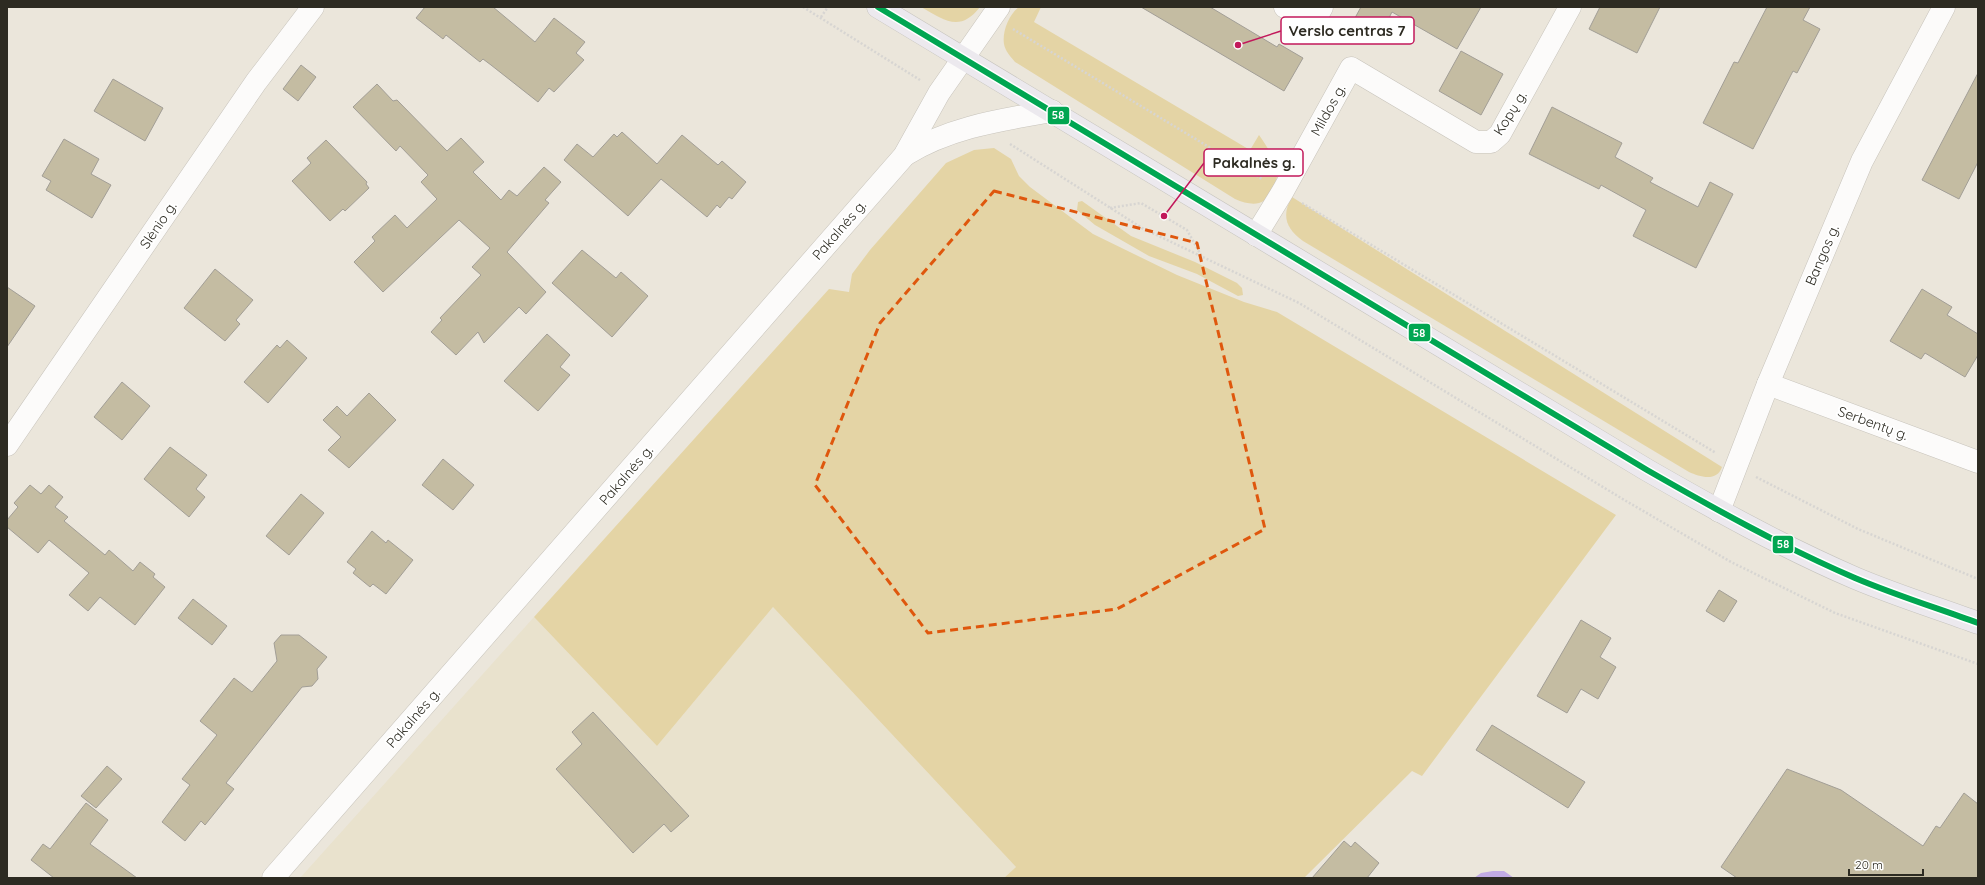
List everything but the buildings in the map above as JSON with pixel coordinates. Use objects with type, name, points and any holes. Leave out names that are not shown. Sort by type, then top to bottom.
[{"type":"main road","points":[[878,7],[1640,466],[1719,511],[1781,544],[1857,578],[1978,623]]},
{"type":"street","name":"Slėnio g.","points":[[7,445],[256,82],[313,7]]},
{"type":"street","points":[[1285,7],[1313,23],[1322,7]]},
{"type":"street","name":"Kopų g.","points":[[1351,68],[1476,142],[1491,142],[1500,134],[1570,7]]},
{"type":"street","name":"Bangos g.","points":[[1719,511],[1768,384],[1862,162],[1944,7]]},
{"type":"street","name":"Pakalnės g.","points":[[273,878],[904,156],[939,93],[964,60],[996,12]]},
{"type":"street","name":"Mildos g.","points":[[1256,234],[1283,191],[1351,68]]},
{"type":"street","points":[[904,156],[928,141],[980,124],[1052,111]]},
{"type":"street","name":"Serbentų g.","points":[[1768,384],[1978,462]]},
{"type":"path","points":[[803,7],[939,93]]},
{"type":"path","points":[[821,17],[828,7]]},
{"type":"path","points":[[996,12],[1283,191],[1736,465],[1858,528],[1978,579]]},
{"type":"path","points":[[980,124],[1142,228],[1299,303],[1626,502],[1731,562],[1835,613],[1978,664]]},
{"type":"path","points":[[1110,208],[1141,203],[1187,230],[1202,257]]},
{"type":"highlighted area","points":[[994,191],[1197,243],[1265,529],[1117,609],[928,633],[815,485],[880,323]]},
{"type":"shaded area","points":[[921,7],[980,7],[966,20],[952,22],[945,20]]},
{"type":"shaded area","points":[[1019,7],[1041,7],[1034,22],[1250,150],[1259,135],[1272,157],[1277,171],[1276,180],[1270,195],[1262,202],[1252,204],[1235,199],[1015,62],[1008,54],[1004,44],[1004,34],[1009,19]]},
{"type":"shaded area","points":[[994,148],[1011,159],[1019,176],[1030,187],[1093,234],[1177,275],[1244,302],[1277,312],[1616,515],[1422,776],[1412,771],[1304,878],[1004,878],[1016,867],[773,607],[657,746],[534,617],[829,289],[849,292],[852,274],[870,250],[946,163],[974,150]]},
{"type":"shaded area","points":[[1292,197],[1722,467],[1720,472],[1716,475],[1703,477],[1689,472],[1303,241],[1289,227],[1287,221],[1287,210]]},
{"type":"shaded area","points":[[1082,201],[1131,236],[1195,262],[1237,283],[1242,288],[1243,295],[1238,296],[1197,274],[1149,256],[1095,225],[1077,210],[1078,202]]},
{"type":"shaded area","points":[[773,607],[1016,867],[1004,878],[300,878],[534,617],[657,746]]},
{"type":"shaded area","points":[[1504,871],[1514,878],[1474,878],[1481,873]]},
{"type":"transit line","name":"58","points":[[878,7],[1647,470],[1698,499],[1775,540],[1855,578],[1978,623]]},
{"type":"place","name":"Verslo centras 7","points":[[1238,45]]},
{"type":"place","name":"Pakalnės g.","points":[[1164,216]]}]
